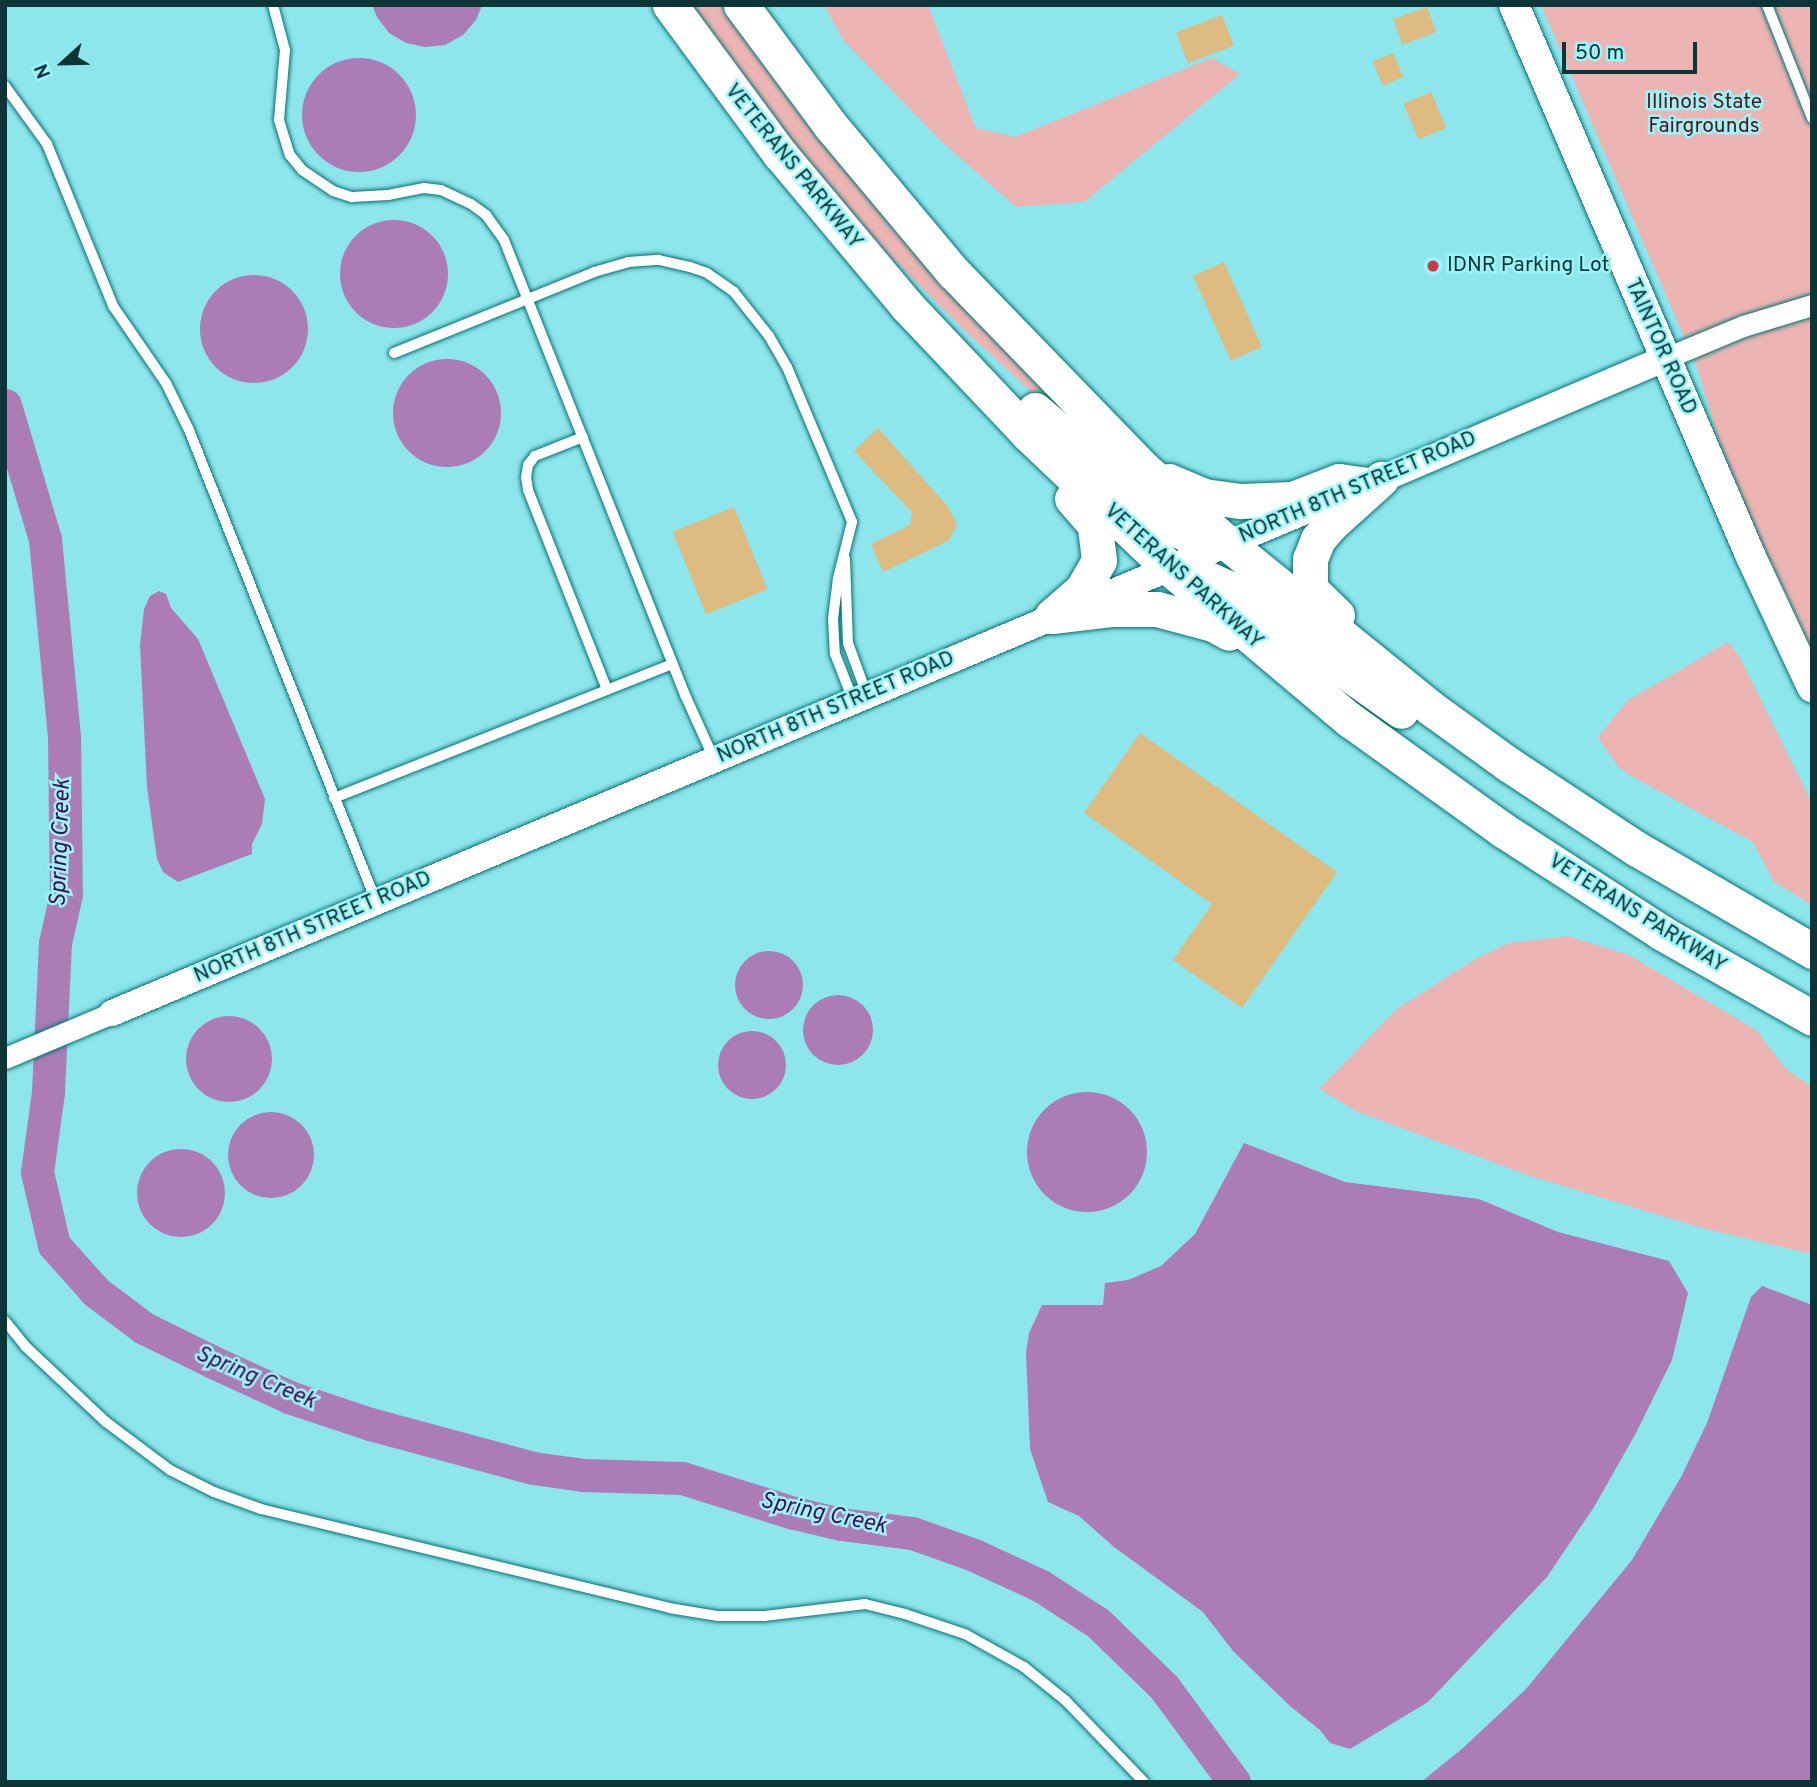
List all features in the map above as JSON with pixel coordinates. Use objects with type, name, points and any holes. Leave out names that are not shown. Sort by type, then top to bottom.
[{"type":"highway","name":"VETERANS PARKWAY","points":[[670,5],[780,154],[930,333],[1028,434],[1168,567],[1350,720],[1503,830],[1662,933],[1812,1018]]},
{"type":"highway","points":[[741,5],[830,125],[953,272],[1144,469],[1227,543],[1432,709],[1508,764],[1637,849],[1812,951]]},
{"type":"highway","points":[[907,306],[931,311],[1064,436],[1170,525],[1202,540],[1227,543]]},
{"type":"highway","points":[[930,333],[951,376],[1095,525],[1099,547],[1094,572],[1082,590],[1052,616]]},
{"type":"highway","points":[[1144,469],[1204,496],[1241,502],[1293,499],[1339,481],[1375,482]]},
{"type":"highway","points":[[1375,482],[1318,539],[1309,570],[1313,592],[1351,626],[1475,723],[1508,764]]},
{"type":"highway","points":[[1168,567],[1197,572],[1228,588],[1341,671],[1523,790],[1559,798]]},
{"type":"highway","points":[[1052,616],[1111,608],[1170,611],[1213,624],[1288,669]]},
{"type":"main road","name":"TAINTOR ROAD","points":[[1514,5],[1770,601],[1812,687]]},
{"type":"street","points":[[1666,358],[1743,326],[1812,305]]},
{"type":"street","name":"NORTH 8TH STREET ROAD","points":[[5,1058],[1666,358]]},
{"type":"lane","points":[[272,5],[285,50],[279,120],[286,146],[302,170],[332,191],[352,197],[371,197],[424,188],[441,190],[471,204],[486,215],[504,240],[673,664],[714,759]]},
{"type":"lane","points":[[1768,5],[1812,118]]},
{"type":"lane","points":[[5,86],[47,144],[113,306],[166,383],[184,419],[376,901]]},
{"type":"lane","points":[[394,353],[612,266],[644,260],[690,267],[707,274],[734,292],[769,336],[788,367],[852,522],[834,605],[834,645],[860,698]]},
{"type":"lane","points":[[583,437],[535,456],[528,465],[526,477],[528,490],[607,690]]},
{"type":"lane","points":[[334,798],[673,664]]},
{"type":"lane","points":[[5,1321],[25,1346],[106,1422],[170,1470],[215,1493],[261,1509],[668,1608],[718,1616],[764,1616],[865,1604],[905,1614],[965,1634],[1024,1667],[1066,1701],[1144,1782]]},
{"type":"green space","points":[[688,5],[721,5],[788,95],[926,264],[1092,440],[1088,444],[961,327],[836,201]]},
{"type":"green space","points":[[824,5],[928,5],[976,128],[1015,137],[1212,58],[1240,74],[1084,202],[1016,207],[942,142],[844,41]]},
{"type":"green space","name":"Illinois State Fairgrounds","points":[[1541,5],[1812,5],[1812,661],[1759,543],[1719,441],[1697,367]]},
{"type":"green space","points":[[1728,642],[1739,656],[1812,803],[1812,905],[1774,882],[1753,842],[1631,776],[1618,767],[1598,737],[1627,701]]},
{"type":"green space","points":[[1568,936],[1629,955],[1756,1030],[1787,1070],[1812,1087],[1812,1254],[1702,1228],[1530,1176],[1356,1111],[1319,1089],[1397,1009],[1477,958],[1509,943]]},
{"type":"shaded area","points":[[372,5],[482,5],[476,20],[463,35],[445,45],[425,47],[406,43],[389,33]]},
{"type":"shaded area","points":[[359,58],[381,62],[391,67],[407,83],[412,93],[416,115],[412,137],[407,147],[391,163],[381,168],[359,172],[337,168],[327,163],[311,147],[306,137],[302,115],[306,93],[311,83],[327,67],[337,62]]},
{"type":"shaded area","points":[[394,220],[415,224],[433,235],[444,253],[448,274],[444,295],[433,313],[415,324],[394,328],[373,324],[355,313],[344,295],[340,274],[344,253],[355,235],[373,224]]},
{"type":"shaded area","points":[[254,275],[275,279],[293,290],[304,308],[308,329],[304,350],[293,368],[275,379],[254,383],[233,379],[215,368],[204,350],[200,329],[204,308],[215,290],[233,279]]},
{"type":"shaded area","points":[[447,359],[468,363],[486,374],[497,392],[501,413],[497,434],[486,452],[468,463],[447,467],[426,463],[408,452],[397,434],[393,413],[397,392],[408,374],[426,363]]},
{"type":"shaded area","points":[[159,591],[166,594],[171,608],[198,639],[265,799],[262,824],[252,844],[252,854],[178,882],[163,872],[157,859],[147,787],[140,645],[144,609],[150,596]]},
{"type":"shaded area","points":[[762,951],[776,951],[788,956],[798,966],[803,985],[798,1004],[788,1014],[776,1019],[762,1019],[750,1014],[740,1004],[735,992],[735,978],[740,966],[750,956]]},
{"type":"shaded area","points":[[838,995],[863,1005],[873,1030],[863,1055],[838,1065],[813,1055],[803,1030],[813,1005]]},
{"type":"shaded area","points":[[229,1016],[245,1020],[259,1029],[268,1043],[272,1059],[268,1075],[259,1089],[245,1098],[229,1102],[213,1098],[199,1089],[190,1075],[186,1059],[190,1043],[199,1029],[213,1020]]},
{"type":"shaded area","points":[[759,1031],[780,1046],[786,1058],[784,1078],[776,1089],[759,1099],[745,1099],[728,1089],[720,1078],[718,1058],[728,1041],[739,1033]]},
{"type":"shaded area","points":[[1087,1092],[1110,1096],[1130,1109],[1143,1129],[1147,1152],[1143,1175],[1130,1195],[1110,1208],[1087,1212],[1064,1208],[1044,1195],[1031,1175],[1027,1152],[1031,1129],[1044,1109],[1064,1096]]},
{"type":"shaded area","points":[[263,1112],[279,1112],[302,1124],[311,1138],[314,1155],[311,1172],[302,1186],[279,1198],[263,1198],[247,1191],[235,1179],[228,1163],[228,1147],[235,1131],[247,1119]]},
{"type":"shaded area","points":[[1244,1143],[1345,1182],[1479,1199],[1558,1232],[1669,1261],[1688,1293],[1672,1360],[1636,1433],[1594,1507],[1547,1577],[1428,1702],[1350,1749],[1330,1743],[1320,1730],[1290,1706],[1233,1651],[1203,1612],[1114,1547],[1079,1516],[1048,1502],[1030,1449],[1026,1353],[1029,1333],[1042,1305],[1103,1305],[1105,1283],[1128,1280],[1161,1266],[1195,1234]]},
{"type":"shaded area","points":[[181,1149],[198,1153],[212,1162],[221,1176],[225,1193],[221,1210],[212,1224],[198,1233],[181,1237],[164,1233],[150,1224],[141,1210],[137,1193],[141,1176],[150,1162],[164,1153]]},
{"type":"shaded area","points":[[1762,1286],[1812,1305],[1812,1782],[1421,1782],[1463,1748],[1526,1689],[1632,1560],[1681,1477],[1707,1423],[1751,1297]]},
{"type":"building","points":[[1427,7],[1436,32],[1402,45],[1393,19]]},
{"type":"building","points":[[1222,15],[1234,46],[1188,63],[1176,33]]},
{"type":"building","points":[[1393,53],[1403,77],[1383,86],[1373,62]]},
{"type":"building","points":[[1431,92],[1446,128],[1419,140],[1403,104]]},
{"type":"building","points":[[1224,262],[1262,347],[1231,361],[1193,276]]},
{"type":"building","points":[[878,428],[949,508],[957,525],[948,541],[883,572],[871,544],[910,525],[912,512],[854,451]]},
{"type":"building","points":[[734,507],[767,590],[706,614],[673,532]]},
{"type":"building","points":[[1140,733],[1337,872],[1242,1008],[1173,960],[1212,904],[1084,813]]},
{"type":"waterway","name":"Spring Creek","points":[[5,405],[45,539],[64,737],[66,894],[55,943],[48,1092],[37,1172],[54,1245],[96,1292],[144,1328],[289,1397],[370,1424],[533,1468],[583,1475],[682,1478],[794,1513],[841,1524],[912,1533],[974,1555],[1041,1586],[1098,1623],[1164,1687],[1234,1782]]},
{"type":"place","name":"IDNR Parking Lot","points":[[1433,266]]}]
